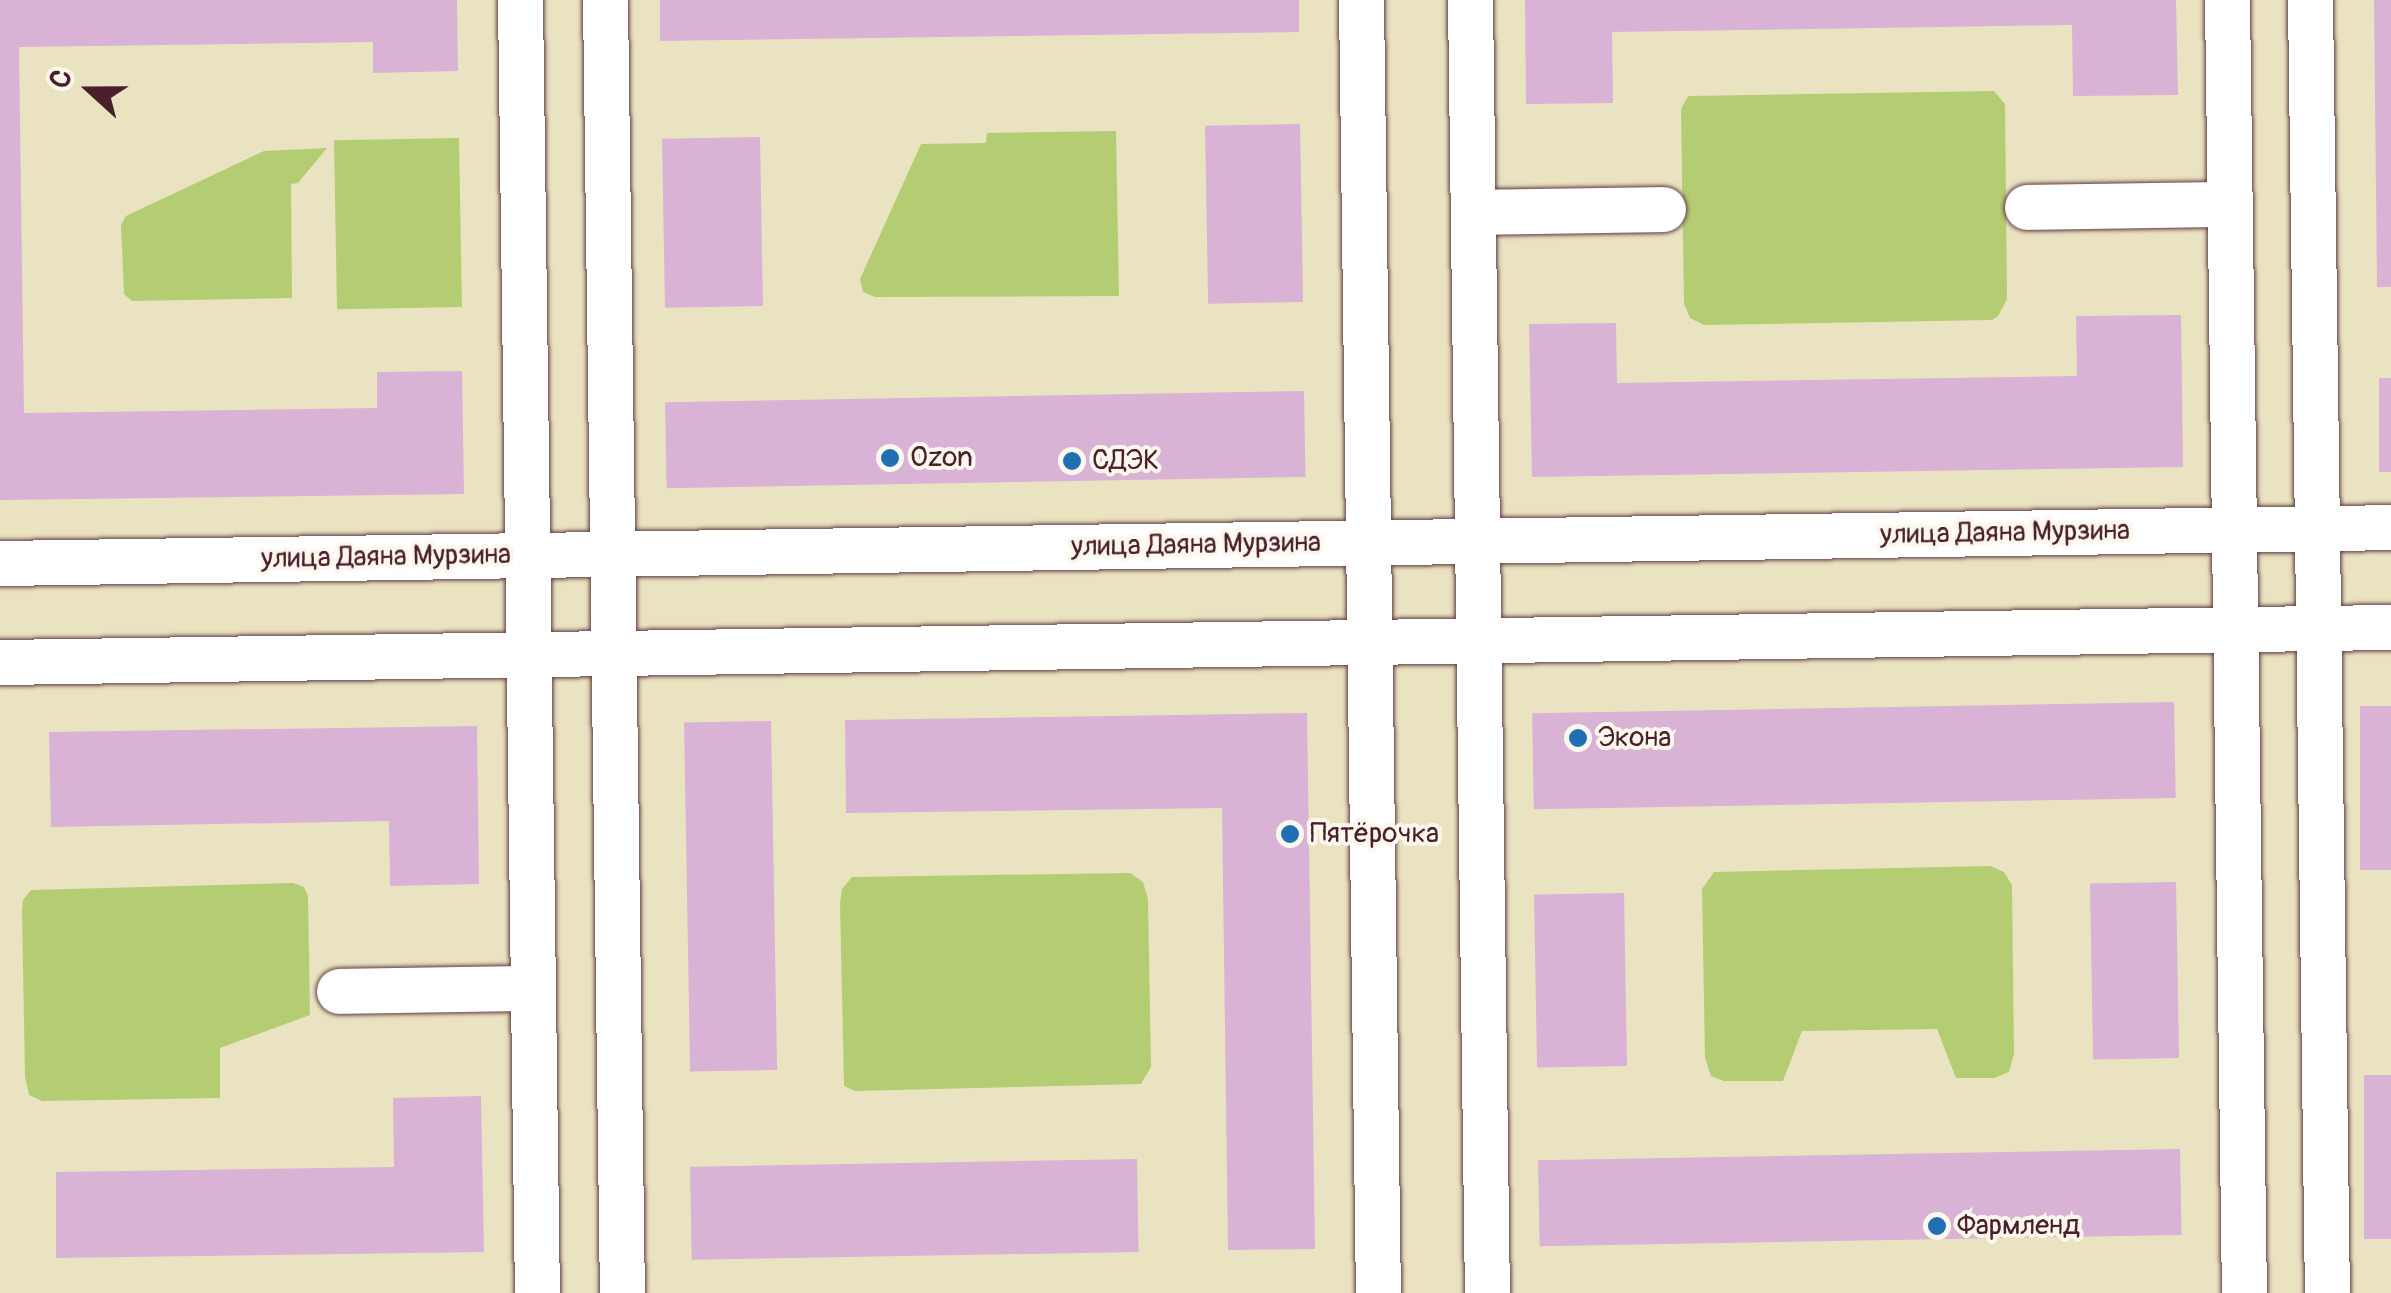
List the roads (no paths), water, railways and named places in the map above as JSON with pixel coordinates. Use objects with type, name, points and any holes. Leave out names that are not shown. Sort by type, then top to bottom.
[{"type":"street","points":[[520,0],[537,1293]]},
{"type":"street","points":[[604,0],[622,1293]]},
{"type":"street","points":[[1361,0],[1378,1293]]},
{"type":"street","points":[[1470,0],[1486,1293]]},
{"type":"street","points":[[2227,0],[2244,1293]]},
{"type":"street","points":[[2310,0],[2318,628],[2342,978],[2327,1293]]},
{"type":"street","points":[[2027,206],[2230,204]]},
{"type":"street","points":[[1472,212],[1663,210]]},
{"type":"street","name":"улица Даяна Мурзина","points":[[0,562],[2391,527]]},
{"type":"street","points":[[0,662],[2391,627]]},
{"type":"street","points":[[339,991],[533,988]]},
{"type":"place","name":"Ozon","points":[[890,458]]},
{"type":"place","name":"СДЭК","points":[[1072,461]]},
{"type":"place","name":"Экона","points":[[1578,738]]},
{"type":"place","name":"Пятёрочка","points":[[1290,834]]},
{"type":"place","name":"Фармленд","points":[[1937,1226]]}]
